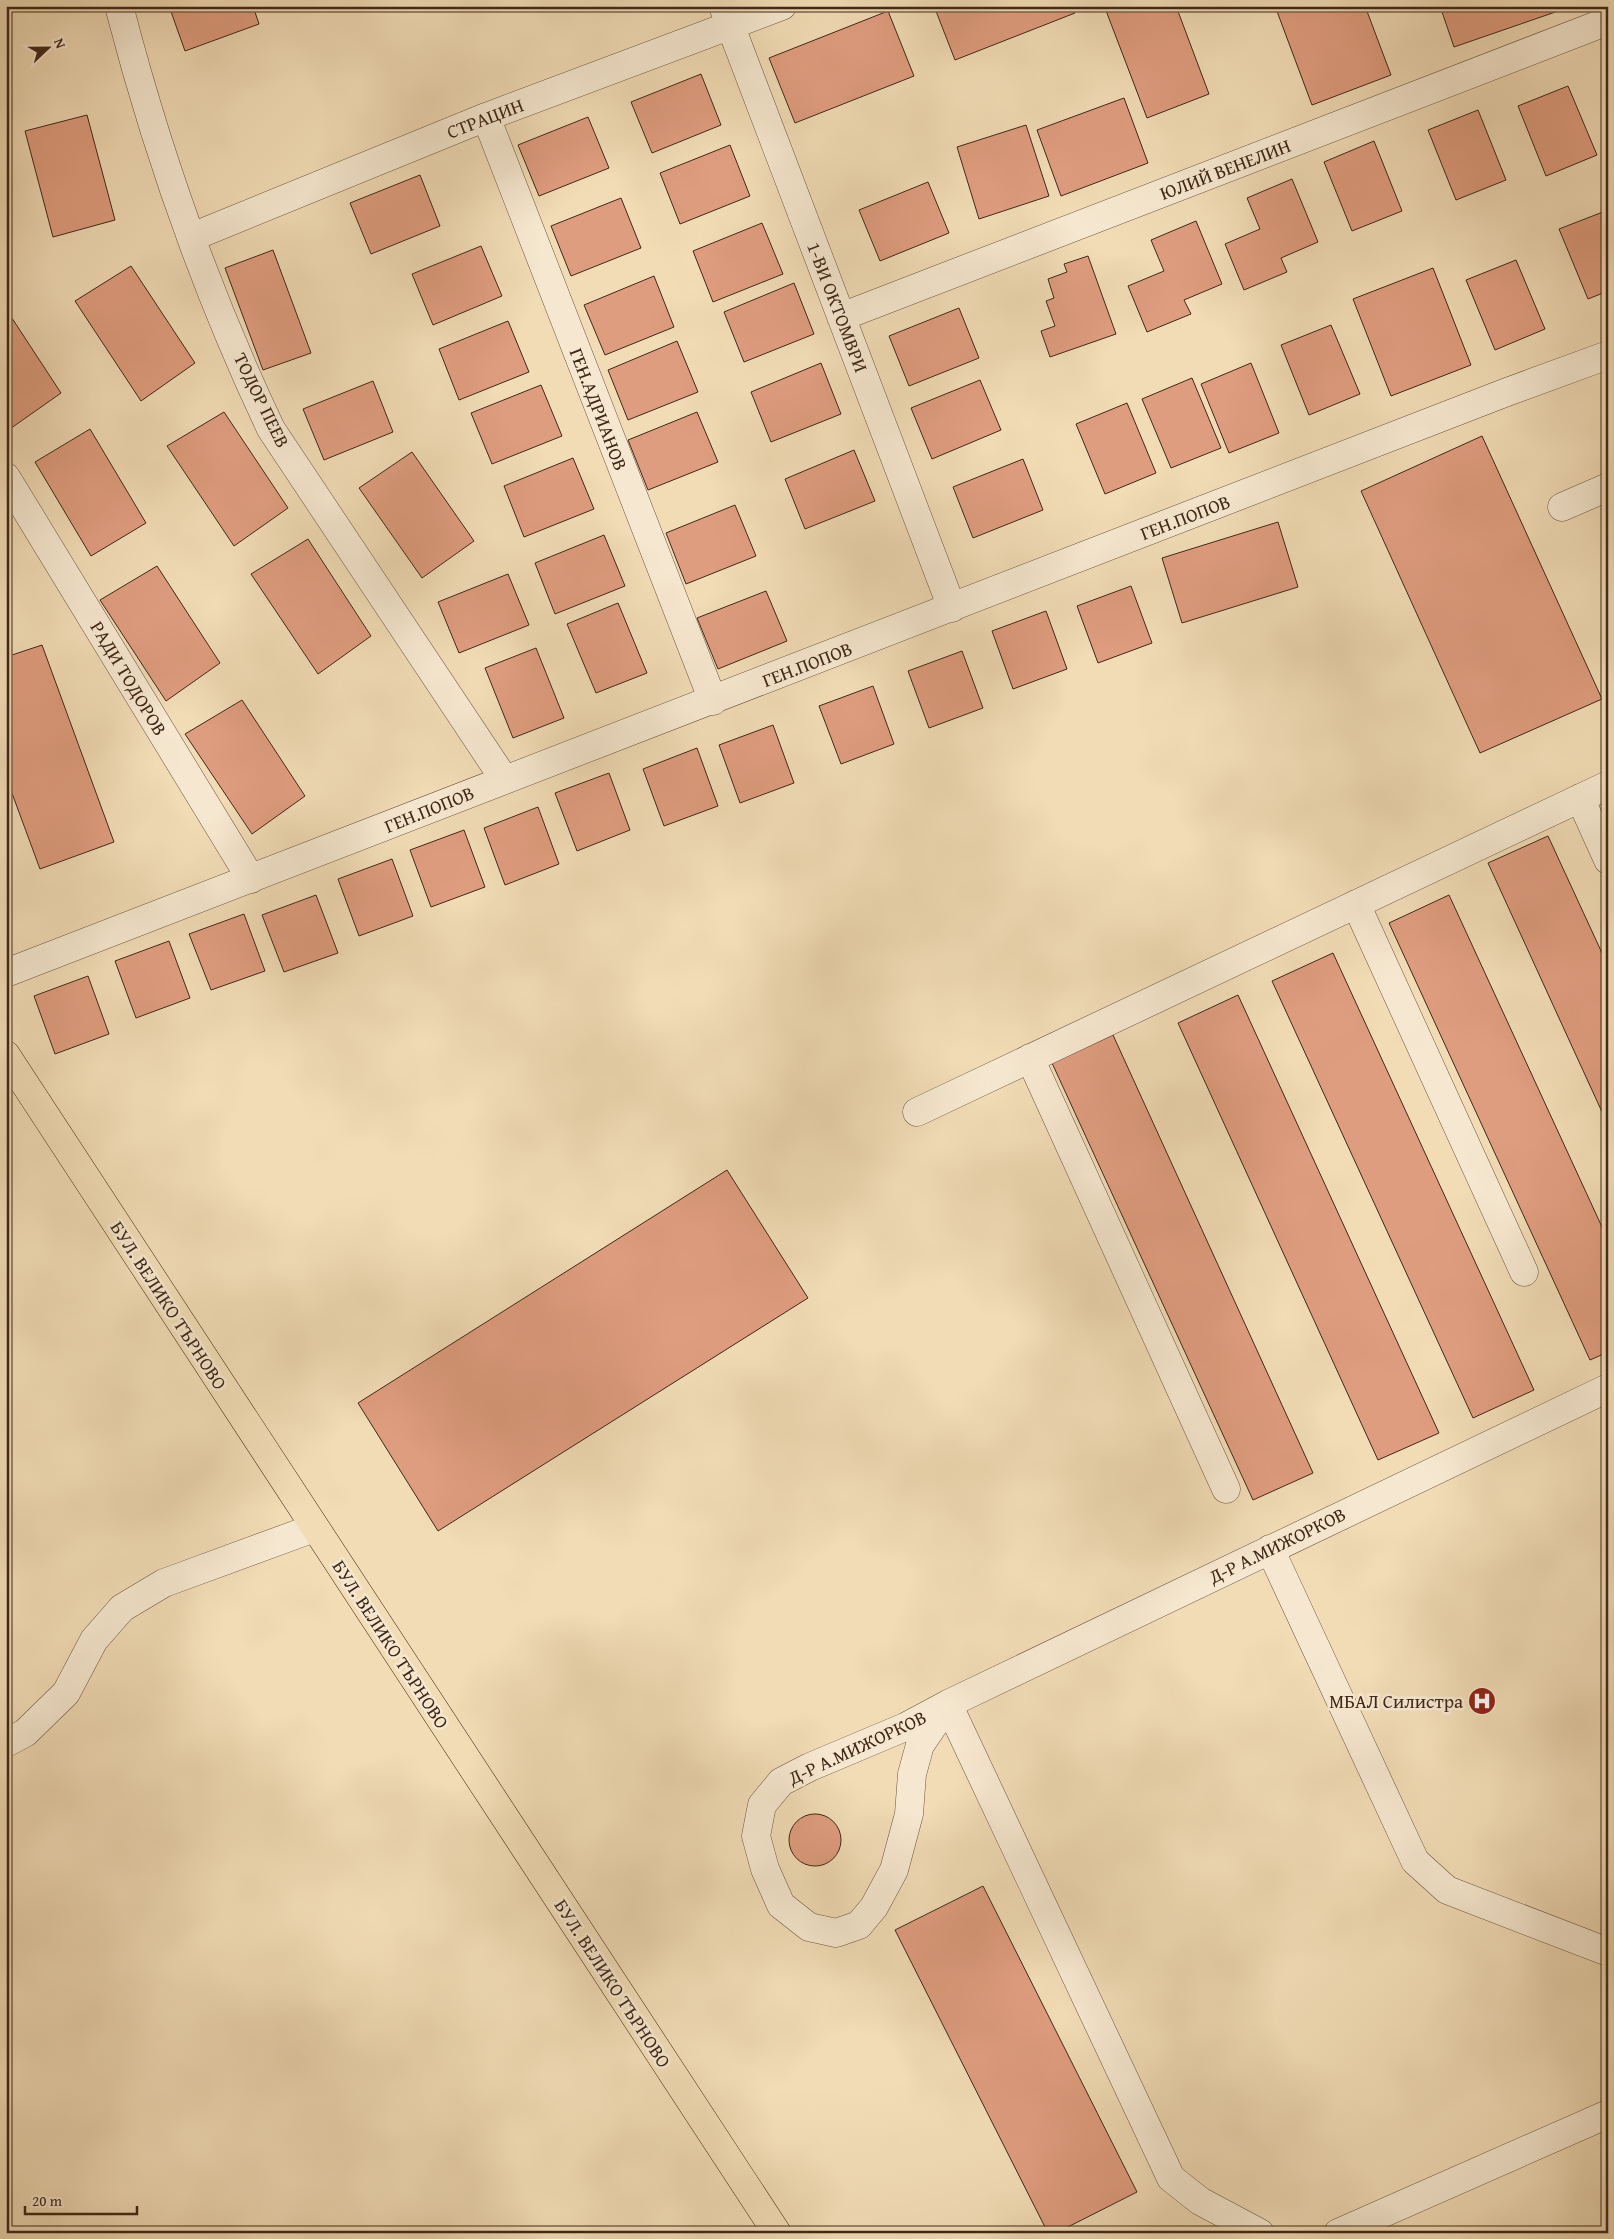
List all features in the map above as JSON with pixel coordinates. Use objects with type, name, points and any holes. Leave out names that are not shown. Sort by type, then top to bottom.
[{"type":"main road","name":"БУЛ. ВЕЛИКО ТЪРНОВО","points":[[6,1055],[777,2233]]},
{"type":"street","name":"ТОДОР ПЕЕВ","points":[[119,6],[135,68],[192,237],[253,390],[271,429],[504,779]]},
{"type":"street","name":"СТРАЦИН","points":[[192,237],[486,118],[727,16],[782,6]]},
{"type":"street","name":"1-ВИ ОКТОМВРИ","points":[[727,16],[952,608]]},
{"type":"street","name":"ЮЛИЙ ВЕНЕЛИН","points":[[841,317],[1608,21]]},
{"type":"street","name":"ГЕН.АДРИАНОВ","points":[[486,118],[713,701]]},
{"type":"street","name":"ГЕН.ПОПОВ","points":[[6,973],[504,779],[713,701],[1489,399],[1608,355]]},
{"type":"street","name":"РАДИ ТОДОРОВ","points":[[6,477],[251,879]]},
{"type":"street","points":[[1562,508],[1608,487]]},
{"type":"street","points":[[917,1112],[1608,785]]},
{"type":"street","points":[[1580,798],[1608,860]]},
{"type":"street","points":[[1356,904],[1524,1272]]},
{"type":"street","points":[[1030,1058],[1226,1489]]},
{"type":"street","name":"Д-Р А.МИЖОРКОВ","points":[[948,1704],[920,1745],[912,1774],[909,1814],[894,1870],[874,1907],[859,1925],[836,1933],[809,1926],[781,1905],[765,1869],[756,1836],[762,1805],[781,1782],[810,1767],[905,1727],[948,1704],[1608,1388]]},
{"type":"street","points":[[6,1742],[24,1733],[66,1693],[94,1640],[122,1608],[164,1584],[314,1528]]},
{"type":"street","points":[[1270,1549],[1415,1861],[1447,1890],[1608,1952]]},
{"type":"street","points":[[948,1704],[1172,2178],[1200,2201],[1260,2233]]},
{"type":"street","points":[[1338,2233],[1608,2114]]},
{"type":"building","points":[[169,6],[253,6],[259,24],[185,51]]},
{"type":"building","points":[[934,6],[1072,6],[1075,13],[955,60]]},
{"type":"building","points":[[1109,6],[1176,6],[1209,94],[1147,118],[1105,8]]},
{"type":"building","points":[[1275,6],[1365,6],[1391,75],[1312,105]]},
{"type":"building","points":[[1440,6],[1567,6],[1567,8],[1454,47]]},
{"type":"building","points":[[888,11],[914,76],[795,123],[769,58]]},
{"type":"building","points":[[701,74],[721,125],[652,153],[631,102]]},
{"type":"building","points":[[1568,86],[1597,155],[1546,176],[1518,106]]},
{"type":"building","points":[[1124,98],[1148,163],[1061,196],[1037,130]]},
{"type":"building","points":[[1478,110],[1506,180],[1456,200],[1428,130]]},
{"type":"building","points":[[87,115],[115,220],[53,237],[25,131]]},
{"type":"building","points":[[588,117],[609,168],[539,196],[518,145]]},
{"type":"building","points":[[1026,125],[1049,196],[979,219],[957,147]]},
{"type":"building","points":[[1374,141],[1402,211],[1352,231],[1324,162]]},
{"type":"building","points":[[730,145],[750,196],[680,224],[660,173]]},
{"type":"building","points":[[420,175],[440,226],[371,254],[350,203]]},
{"type":"building","points":[[1292,179],[1318,242],[1281,258],[1287,272],[1244,290],[1225,244],[1260,229],[1247,198]]},
{"type":"building","points":[[928,182],[949,233],[880,261],[859,210]]},
{"type":"building","points":[[621,198],[641,248],[571,276],[551,226]]},
{"type":"building","points":[[1608,210],[1608,291],[1588,299],[1559,229]]},
{"type":"building","points":[[1196,221],[1222,284],[1184,300],[1191,314],[1147,332],[1128,286],[1164,271],[1151,240]]},
{"type":"building","points":[[762,223],[783,274],[713,302],[693,251]]},
{"type":"building","points":[[481,246],[502,296],[433,325],[412,274]]},
{"type":"building","points":[[273,250],[311,353],[263,370],[225,268]]},
{"type":"building","points":[[1088,256],[1116,334],[1050,357],[1041,331],[1055,326],[1046,301],[1054,298],[1048,279],[1067,272],[1064,264]]},
{"type":"building","points":[[1516,260],[1545,329],[1495,350],[1466,280]]},
{"type":"building","points":[[131,266],[195,363],[141,401],[75,301]]},
{"type":"building","points":[[1433,268],[1471,365],[1391,396],[1353,299]]},
{"type":"building","points":[[654,276],[674,327],[605,355],[584,305]]},
{"type":"building","points":[[794,283],[814,334],[744,362],[724,312]]},
{"type":"building","points":[[959,308],[979,358],[909,386],[889,336]]},
{"type":"building","points":[[6,309],[61,393],[7,431],[6,429]]},
{"type":"building","points":[[508,321],[529,372],[459,400],[439,349]]},
{"type":"building","points":[[1331,325],[1360,394],[1309,415],[1281,345]]},
{"type":"building","points":[[677,341],[698,392],[628,420],[608,370]]},
{"type":"building","points":[[821,363],[841,414],[771,442],[751,392]]},
{"type":"building","points":[[1251,363],[1279,433],[1229,453],[1201,384]]},
{"type":"building","points":[[1192,378],[1221,448],[1171,468],[1142,399]]},
{"type":"building","points":[[980,380],[1001,430],[932,459],[911,408]]},
{"type":"building","points":[[373,381],[393,432],[324,460],[303,409]]},
{"type":"building","points":[[541,385],[562,436],[492,464],[471,413]]},
{"type":"building","points":[[1127,403],[1156,473],[1105,494],[1076,424]]},
{"type":"building","points":[[224,412],[288,508],[234,546],[167,446]]},
{"type":"building","points":[[697,412],[718,462],[648,490],[628,440]]},
{"type":"building","points":[[90,429],[146,523],[91,556],[35,462]]},
{"type":"building","points":[[1482,436],[1602,699],[1480,753],[1361,491]]},
{"type":"building","points":[[854,450],[875,501],[805,529],[785,479]]},
{"type":"building","points":[[412,452],[474,541],[422,578],[359,488]]},
{"type":"building","points":[[573,458],[594,509],[524,537],[504,486]]},
{"type":"building","points":[[1023,459],[1043,510],[973,538],[953,487]]},
{"type":"building","points":[[735,505],[756,556],[686,584],[666,533]]},
{"type":"building","points":[[1278,522],[1298,587],[1182,623],[1162,558]]},
{"type":"building","points":[[604,535],[625,586],[555,614],[535,563]]},
{"type":"building","points":[[308,539],[371,636],[318,674],[251,574]]},
{"type":"building","points":[[157,566],[220,663],[166,701],[100,600]]},
{"type":"building","points":[[508,574],[529,625],[459,653],[438,602]]},
{"type":"building","points":[[1131,586],[1152,643],[1098,663],[1077,606]]},
{"type":"building","points":[[766,591],[787,641],[718,669],[697,618]]},
{"type":"building","points":[[618,603],[647,673],[596,693],[567,624]]},
{"type":"building","points":[[1046,611],[1067,669],[1013,689],[992,631]]},
{"type":"building","points":[[42,645],[114,842],[40,869],[6,777],[6,657]]},
{"type":"building","points":[[536,648],[564,718],[513,738],[485,668]]},
{"type":"building","points":[[962,651],[983,708],[929,728],[908,671]]},
{"type":"building","points":[[873,686],[894,744],[841,764],[819,706]]},
{"type":"building","points":[[242,700],[305,796],[252,834],[185,734]]},
{"type":"building","points":[[773,725],[794,783],[740,803],[719,745]]},
{"type":"building","points":[[697,748],[718,806],[664,826],[643,769]]},
{"type":"building","points":[[609,773],[630,830],[577,851],[555,793]]},
{"type":"building","points":[[538,807],[559,864],[505,885],[484,828]]},
{"type":"building","points":[[464,830],[485,887],[431,907],[410,850]]},
{"type":"building","points":[[1548,836],[1608,966],[1608,1125],[1488,863]]},
{"type":"building","points":[[392,859],[413,916],[359,936],[338,879]]},
{"type":"building","points":[[316,895],[338,953],[284,972],[262,915]]},
{"type":"building","points":[[1449,895],[1608,1240],[1608,1352],[1590,1360],[1389,923]]},
{"type":"building","points":[[244,914],[265,971],[211,990],[189,934]]},
{"type":"building","points":[[169,941],[190,998],[136,1018],[115,961]]},
{"type":"building","points":[[1333,953],[1534,1390],[1473,1418],[1272,981]]},
{"type":"building","points":[[88,976],[109,1034],[55,1054],[34,996]]},
{"type":"building","points":[[1238,995],[1439,1433],[1378,1460],[1178,1023]]},
{"type":"building","points":[[1113,1035],[1313,1473],[1253,1500],[1052,1063]]},
{"type":"building","points":[[727,1170],[808,1298],[438,1531],[358,1403]]},
{"type":"building","points":[[810,1814],[820,1814],[834,1821],[841,1835],[841,1845],[834,1859],[820,1866],[810,1866],[800,1862],[793,1855],[789,1845],[789,1835],[793,1825],[800,1818]]},
{"type":"building","points":[[983,1886],[1137,2192],[1056,2233],[1048,2233],[895,1930]]},
{"type":"place","name":"МБАЛ Силистра","points":[[1482,1701]]}]
